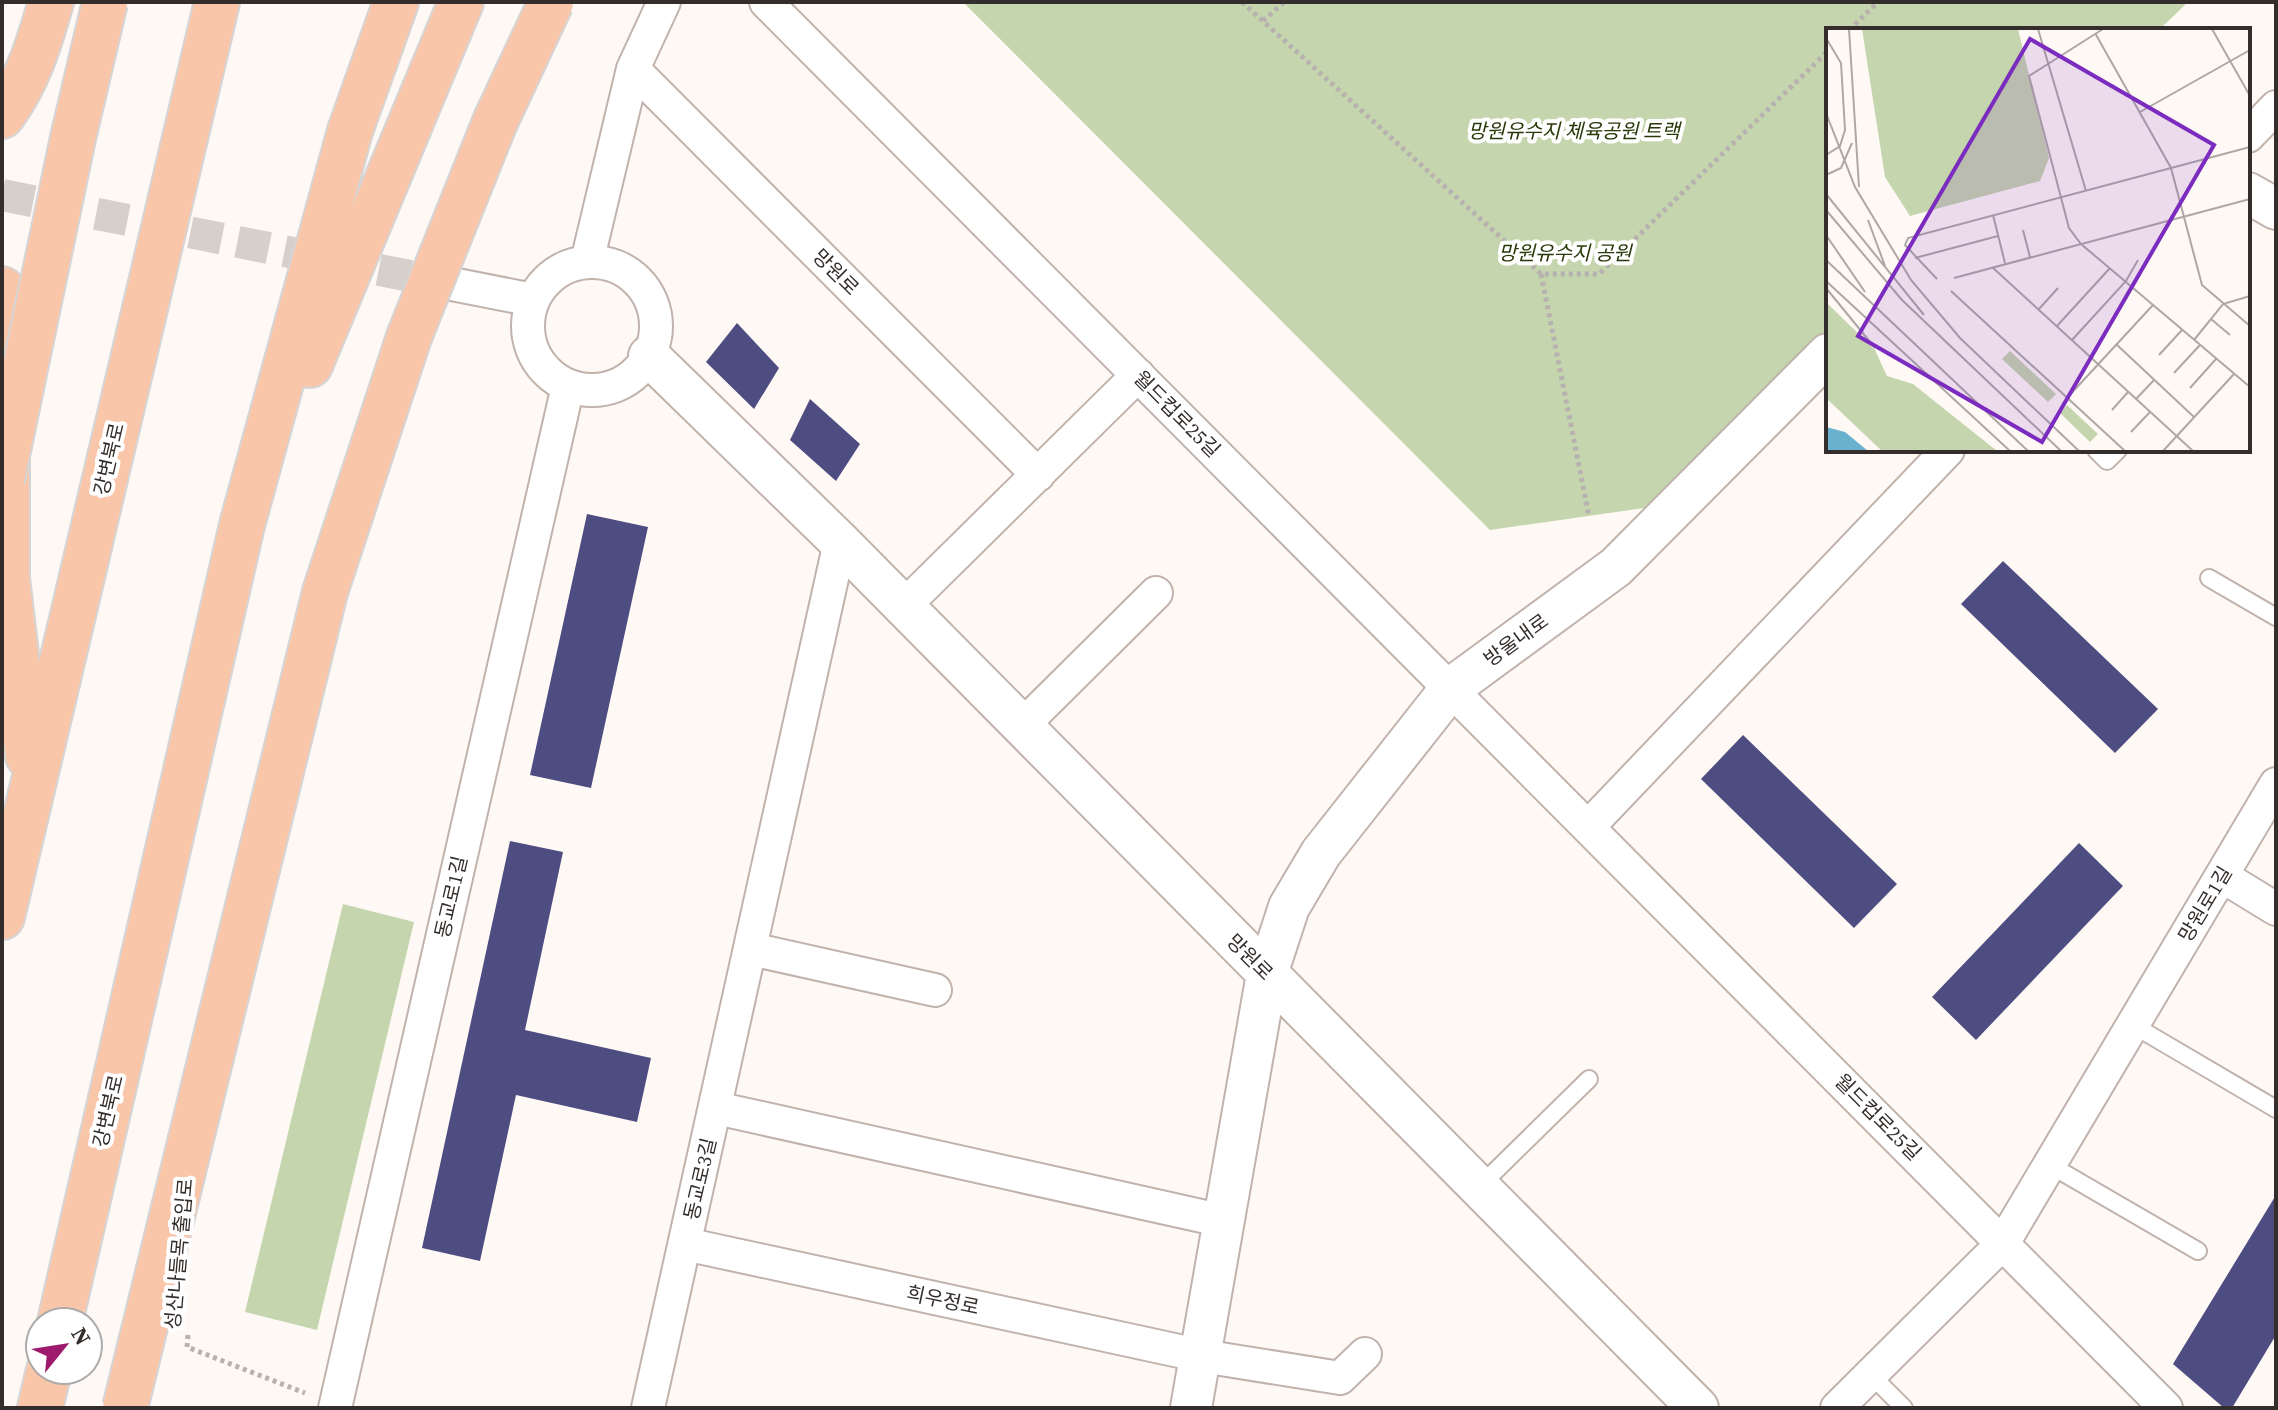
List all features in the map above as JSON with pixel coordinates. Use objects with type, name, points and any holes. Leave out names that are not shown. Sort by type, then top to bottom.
[{"type":"highway","points":[[2,116],[17,95],[34,60],[51,2]]},
{"type":"highway","points":[[2,479],[105,2]]},
{"type":"highway","name":"강변북로","points":[[2,917],[217,2]]},
{"type":"highway","name":"강변북로","points":[[64,1306],[242,525],[350,131],[396,2]]},
{"type":"highway","name":"강변북로","points":[[242,525],[461,2]]},
{"type":"highway","points":[[125,1408],[325,592],[409,337],[495,122],[551,2]]},
{"type":"highway","points":[[2,289],[7,298],[7,578],[32,788]]},
{"type":"highway","points":[[40,1408],[45,1386]]},
{"type":"street","points":[[587,262],[633,69],[664,2]]},
{"type":"street","name":"월드컵로25길","points":[[766,2],[2166,1408]]},
{"type":"street","name":"망원로","points":[[633,69],[1038,475]]},
{"type":"street","points":[[2250,134],[2276,107]]},
{"type":"street","points":[[2250,194],[2276,209]]},
{"type":"street","points":[[587,262],[624,271],[644,291],[655,318],[655,337],[649,356],[623,383],[605,389],[568,386],[550,375],[537,360],[529,341],[533,300],[554,274],[587,262]]},
{"type":"street","points":[[452,284],[533,300]]},
{"type":"street","name":"망원로","points":[[649,356],[904,606],[1698,1408]]},
{"type":"street","name":"방울내로","points":[[1267,974],[1289,907],[1321,853],[1451,688],[1616,567],[1826,356]]},
{"type":"street","points":[[904,606],[1138,375]]},
{"type":"street","name":"동교로1길","points":[[339,1407],[568,386]]},
{"type":"street","points":[[1589,826],[1946,452]]},
{"type":"street","name":"동교로3길","points":[[648,1408],[840,542]]},
{"type":"street","points":[[1021,727],[1156,593]]},
{"type":"street","name":"망원로1길","points":[[1837,1408],[2003,1243],[2276,784]]},
{"type":"street","points":[[2222,876],[2276,909]]},
{"type":"street","points":[[751,949],[935,990]]},
{"type":"street","points":[[1191,1408],[1267,974]]},
{"type":"street","points":[[716,1108],[1224,1221]]},
{"type":"street","name":"희우정로","points":[[685,1244],[1202,1356],[1340,1378],[1365,1354]]},
{"type":"lane","points":[[2098,452],[2107,461],[2116,452]]},
{"type":"lane","points":[[2209,578],[2276,617]]},
{"type":"lane","points":[[2133,1025],[2276,1109]]},
{"type":"lane","points":[[1479,1188],[1589,1079]]},
{"type":"lane","points":[[2050,1165],[2198,1251]]},
{"type":"lane","points":[[1870,1374],[1904,1408]]},
{"type":"path","points":[[1242,2],[1541,274],[1589,516]]},
{"type":"path","points":[[1263,21],[1284,2]]},
{"type":"path","points":[[1851,28],[1878,2]]},
{"type":"path","points":[[1541,274],[1599,274],[1826,53]]},
{"type":"path","name":"성산나들목 출입로","points":[[188,1331],[187,1347],[339,1407]]},
{"type":"green space","name":"망원유수지 공원","points":[[963,2],[2188,2],[2161,28],[1826,28],[1826,347],[1658,506],[1490,530]]},
{"type":"green space","points":[[343,904],[414,922],[317,1330],[245,1312]]},
{"type":"building","points":[[737,323],[779,368],[754,409],[706,362]]},
{"type":"building","points":[[810,399],[860,444],[836,481],[790,440]]},
{"type":"building","points":[[587,514],[648,527],[591,788],[530,775]]},
{"type":"building","points":[[2003,561],[2158,709],[2115,753],[1961,604]]},
{"type":"building","points":[[1743,735],[1897,884],[1854,928],[1701,779]]},
{"type":"building","points":[[510,841],[563,852],[525,1030],[651,1058],[637,1122],[516,1095],[480,1261],[422,1248]]},
{"type":"building","points":[[2079,843],[2123,886],[1976,1040],[1932,997]]},
{"type":"building","points":[[2276,1195],[2276,1335],[2232,1408],[2224,1408],[2173,1364]]},
{"type":"tunnel","points":[[2,195],[450,284]]},
{"type":"park label","name":"망원유수지 체육공원 트랙","points":[[1574,131]]}]
